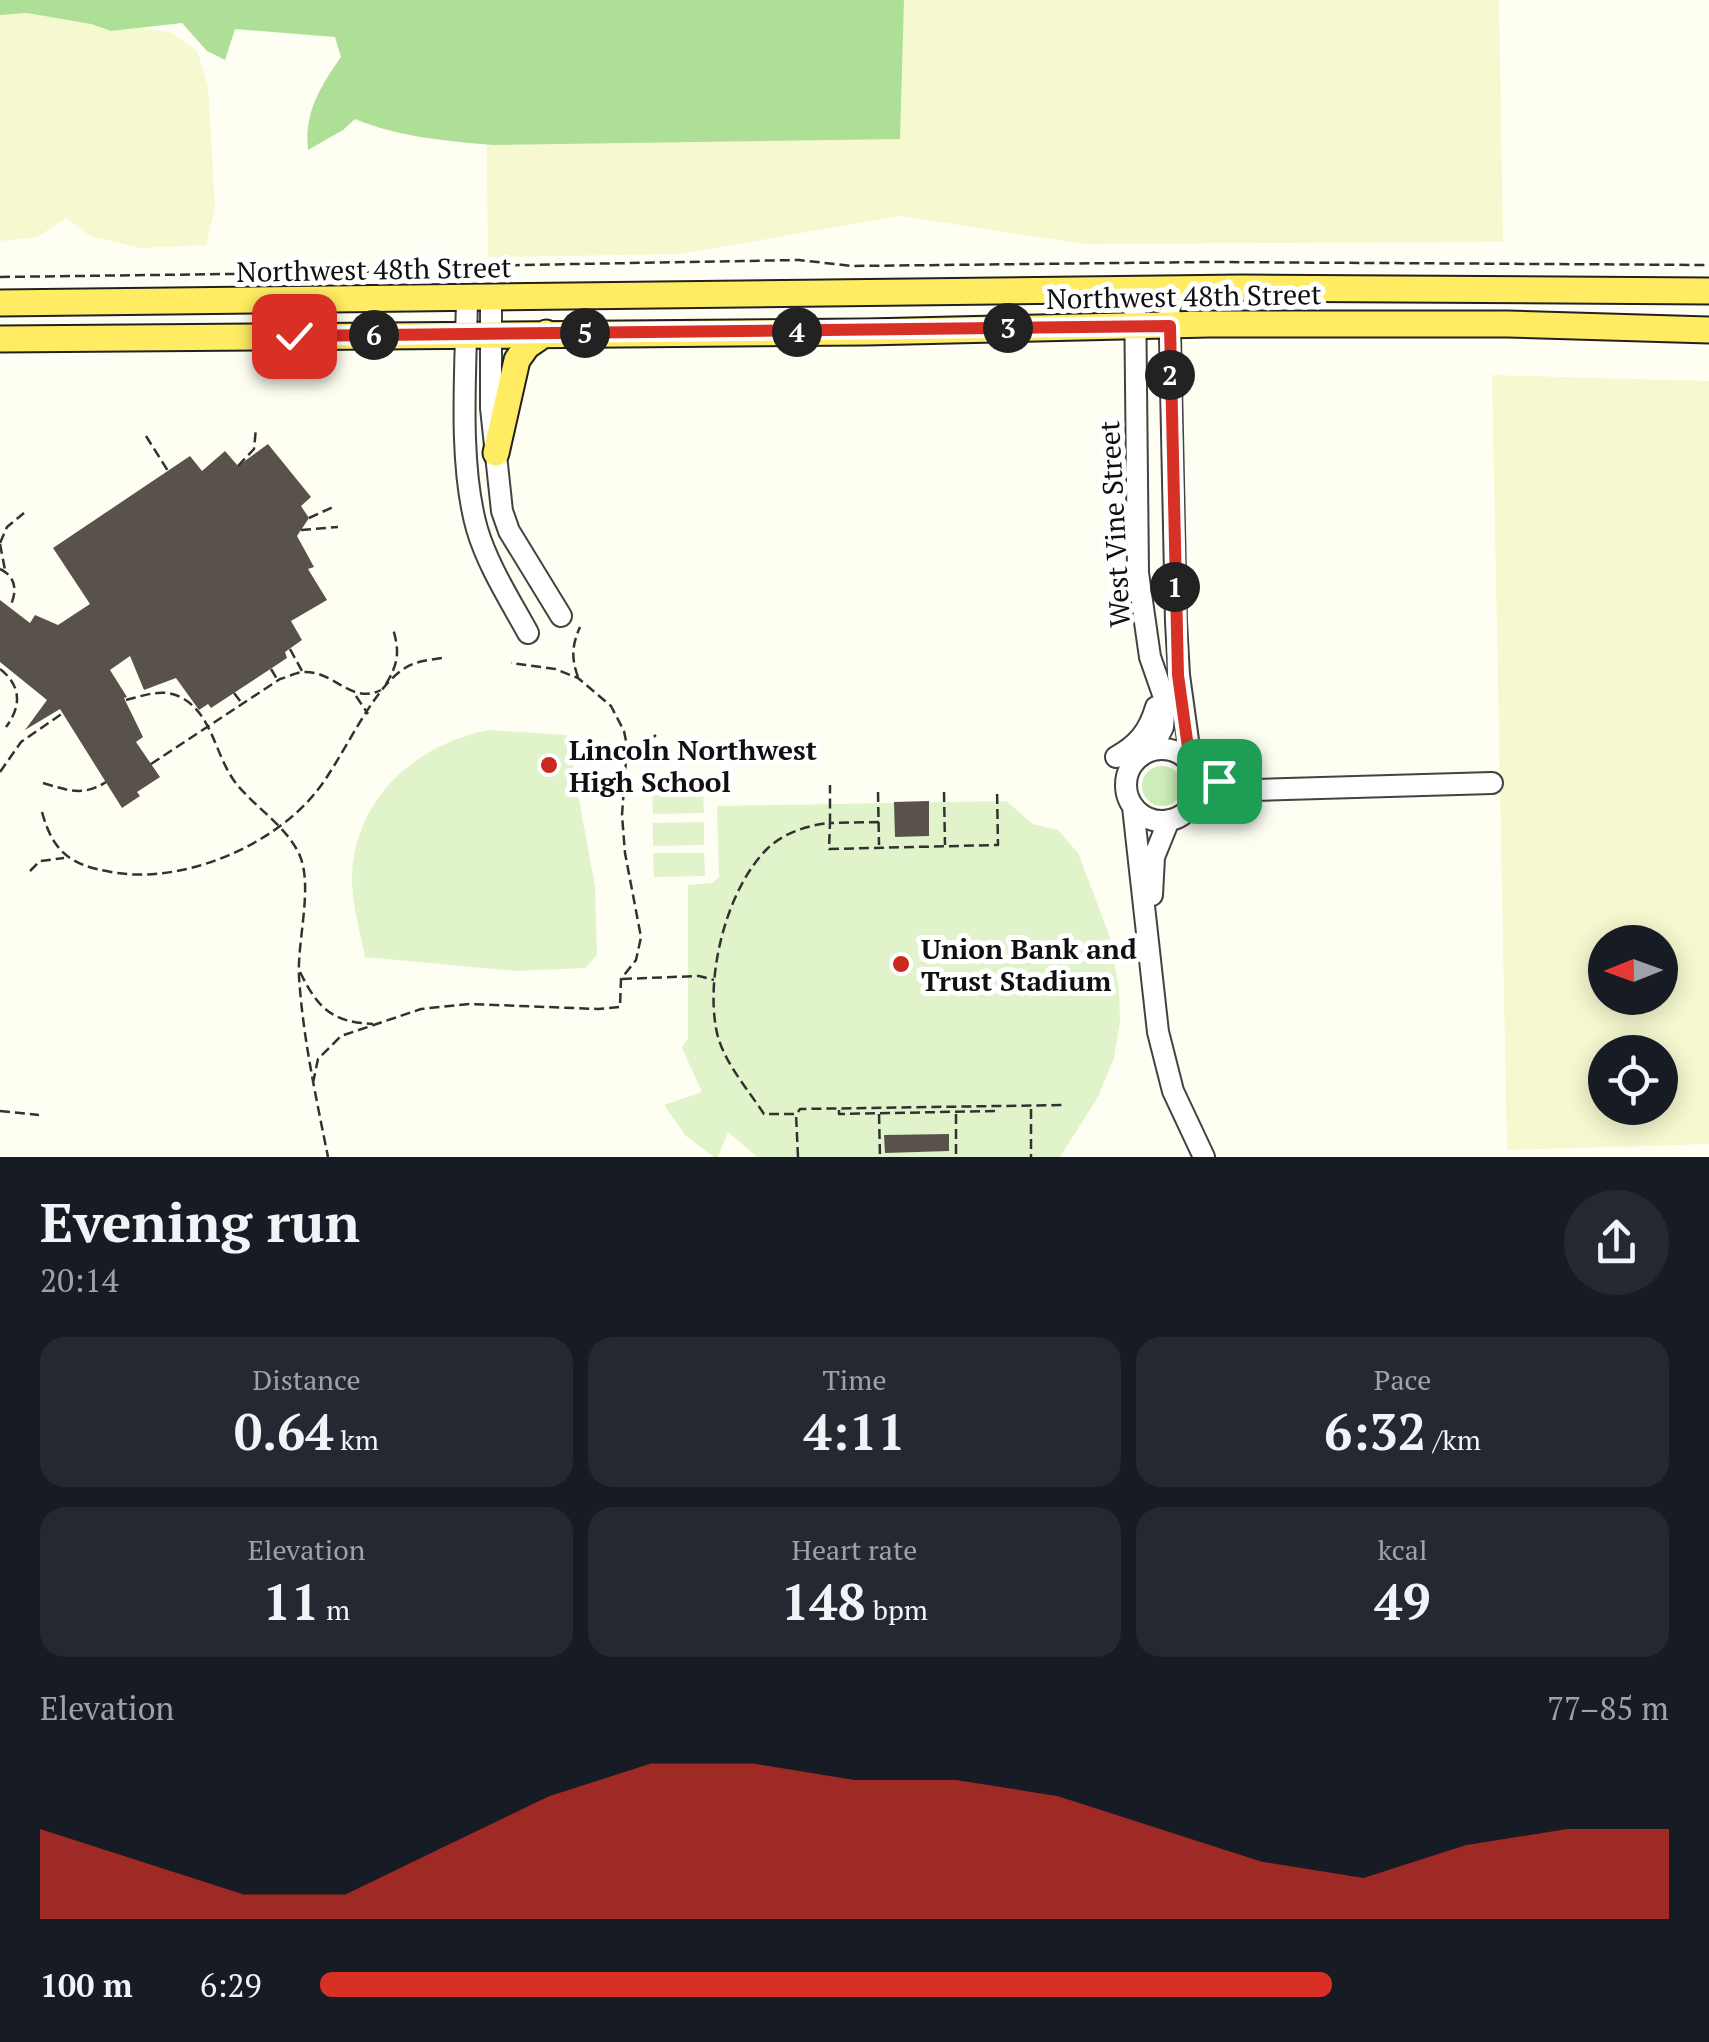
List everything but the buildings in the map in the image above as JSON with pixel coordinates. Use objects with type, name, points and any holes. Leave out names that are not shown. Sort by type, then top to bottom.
[{"type":"main road","name":"Northwest 48th Street","points":[[0,303],[1135,290],[1709,291]]},
{"type":"main road","name":"Northwest 48th Street","points":[[0,339],[1508,324],[1709,330]]},
{"type":"main road","points":[[496,453],[517,360],[527,346],[546,333]]},
{"type":"street","name":"West Vine Street","points":[[1135,290],[1138,572],[1142,614],[1165,700],[1165,715],[1152,750]]},
{"type":"street","name":"West Vine Street","points":[[1169,290],[1177,640],[1192,766]]},
{"type":"street","points":[[479,297],[471,500],[488,558],[528,633]]},
{"type":"street","points":[[478,333],[491,408],[498,484],[509,531],[561,616]]},
{"type":"street","points":[[1116,757],[1132,748],[1152,723],[1156,675]]},
{"type":"street","points":[[1204,1157],[1173,1091],[1158,1032],[1133,807],[1127,796],[1127,774],[1139,757],[1152,750],[1174,750],[1219,781],[1255,790],[1492,783]]},
{"type":"street","points":[[1173,1091],[1151,886],[1154,857],[1177,816],[1198,792],[1192,766]]},
{"type":"street","points":[[1133,807],[1149,819],[1177,816],[1255,790]]},
{"type":"path","points":[[0,277],[395,272],[521,265],[800,260],[852,266],[1209,262],[1709,265]]},
{"type":"path","points":[[238,466],[254,449],[256,428]]},
{"type":"path","points":[[146,436],[168,470]]},
{"type":"path","points":[[309,518],[333,507]]},
{"type":"path","points":[[10,608],[16,588],[6,572],[0,544],[7,527],[24,514]]},
{"type":"path","points":[[301,530],[338,527]]},
{"type":"path","points":[[0,569],[6,572]]},
{"type":"path","points":[[578,678],[572,656],[580,628]]},
{"type":"path","points":[[42,812],[52,842],[68,858],[118,873],[181,871],[246,848],[315,794],[398,665],[393,630]]},
{"type":"path","points":[[290,649],[303,672]]},
{"type":"path","points":[[152,764],[277,680],[303,672],[324,676],[355,694],[369,696],[403,669],[420,661],[442,658]]},
{"type":"path","points":[[314,1083],[318,1059],[341,1036],[420,1009],[469,1004],[620,1007],[621,979],[636,960],[640,937],[625,853],[624,731],[618,716],[578,678],[555,669],[511,664]]},
{"type":"path","points":[[0,669],[14,682],[18,700],[6,727]]},
{"type":"path","points":[[270,669],[277,680]]},
{"type":"path","points":[[126,700],[159,692],[187,700],[208,726],[232,778],[300,856],[304,878],[301,1009],[328,1157]]},
{"type":"path","points":[[234,693],[242,704]]},
{"type":"path","points":[[355,694],[368,714]]},
{"type":"path","points":[[0,772],[22,742],[62,713]]},
{"type":"path","points":[[626,759],[656,735]]},
{"type":"path","points":[[43,783],[75,792],[96,789],[106,782]]},
{"type":"path","points":[[830,785],[829,849],[998,845],[997,788]]},
{"type":"path","points":[[878,792],[879,848]]},
{"type":"path","points":[[944,792],[945,846]]},
{"type":"path","points":[[796,1114],[764,1114],[727,1058],[716,1031],[714,980],[721,936],[754,863],[770,845],[801,828],[879,822]]},
{"type":"path","points":[[30,871],[40,861],[68,858]]},
{"type":"path","points":[[299,971],[321,1008],[352,1023],[374,1024]]},
{"type":"path","points":[[621,979],[699,976],[714,980]]},
{"type":"path","points":[[1031,1105],[1031,1157]]},
{"type":"path","points":[[798,1157],[796,1114],[800,1109],[1065,1105]]},
{"type":"path","points":[[840,1108],[839,1114],[879,1114],[995,1112],[995,1106]]},
{"type":"path","points":[[0,1111],[39,1115]]},
{"type":"path","points":[[956,1112],[956,1157]]},
{"type":"path","points":[[879,1114],[880,1157]]},
{"type":"green space","points":[[0,0],[904,0],[900,139],[493,145],[405,134],[355,119],[308,150],[315,101],[341,57],[335,37],[235,29],[225,60],[207,51],[182,23],[111,31],[27,13],[0,15]]},
{"type":"green space","points":[[485,0],[1499,0],[1503,242],[1084,244],[900,216],[680,254],[488,257]]},
{"type":"green space","points":[[27,13],[111,31],[142,28],[172,33],[197,51],[208,86],[215,208],[206,245],[141,248],[90,236],[66,218],[37,237],[0,241],[0,15]]},
{"type":"green space","points":[[1492,375],[1709,381],[1709,1144],[1507,1150]]},
{"type":"green space","points":[[489,730],[567,735],[595,886],[597,955],[585,968],[515,971],[365,957],[352,879],[355,850],[377,800],[414,762],[462,737]]},
{"type":"green space","points":[[1162,766],[1176,772],[1182,786],[1176,800],[1162,806],[1148,800],[1142,786],[1148,772]]},
{"type":"green space","points":[[703,790],[704,813],[653,814],[652,791]]},
{"type":"green space","name":"Union Bank and Trust Stadium","points":[[1006,801],[1033,824],[1058,830],[1078,853],[1110,937],[1119,991],[1120,1022],[1114,1058],[1098,1097],[1060,1157],[757,1157],[728,1132],[718,1157],[714,1157],[686,1136],[664,1105],[702,1092],[682,1048],[688,1038],[688,885],[712,883],[719,877],[717,806]]},
{"type":"green space","points":[[704,822],[704,845],[653,846],[653,823]]},
{"type":"green space","points":[[653,853],[704,853],[705,876],[654,877]]},
{"type":"place","name":"Lincoln Northwest High School","points":[[549,765]]},
{"type":"place","name":"Union Bank and Trust Stadium","points":[[901,964]]},
{"type":"route","points":[[294,336],[1170,326],[1178,675],[1190,762],[1194,769],[1219,781]]}]
